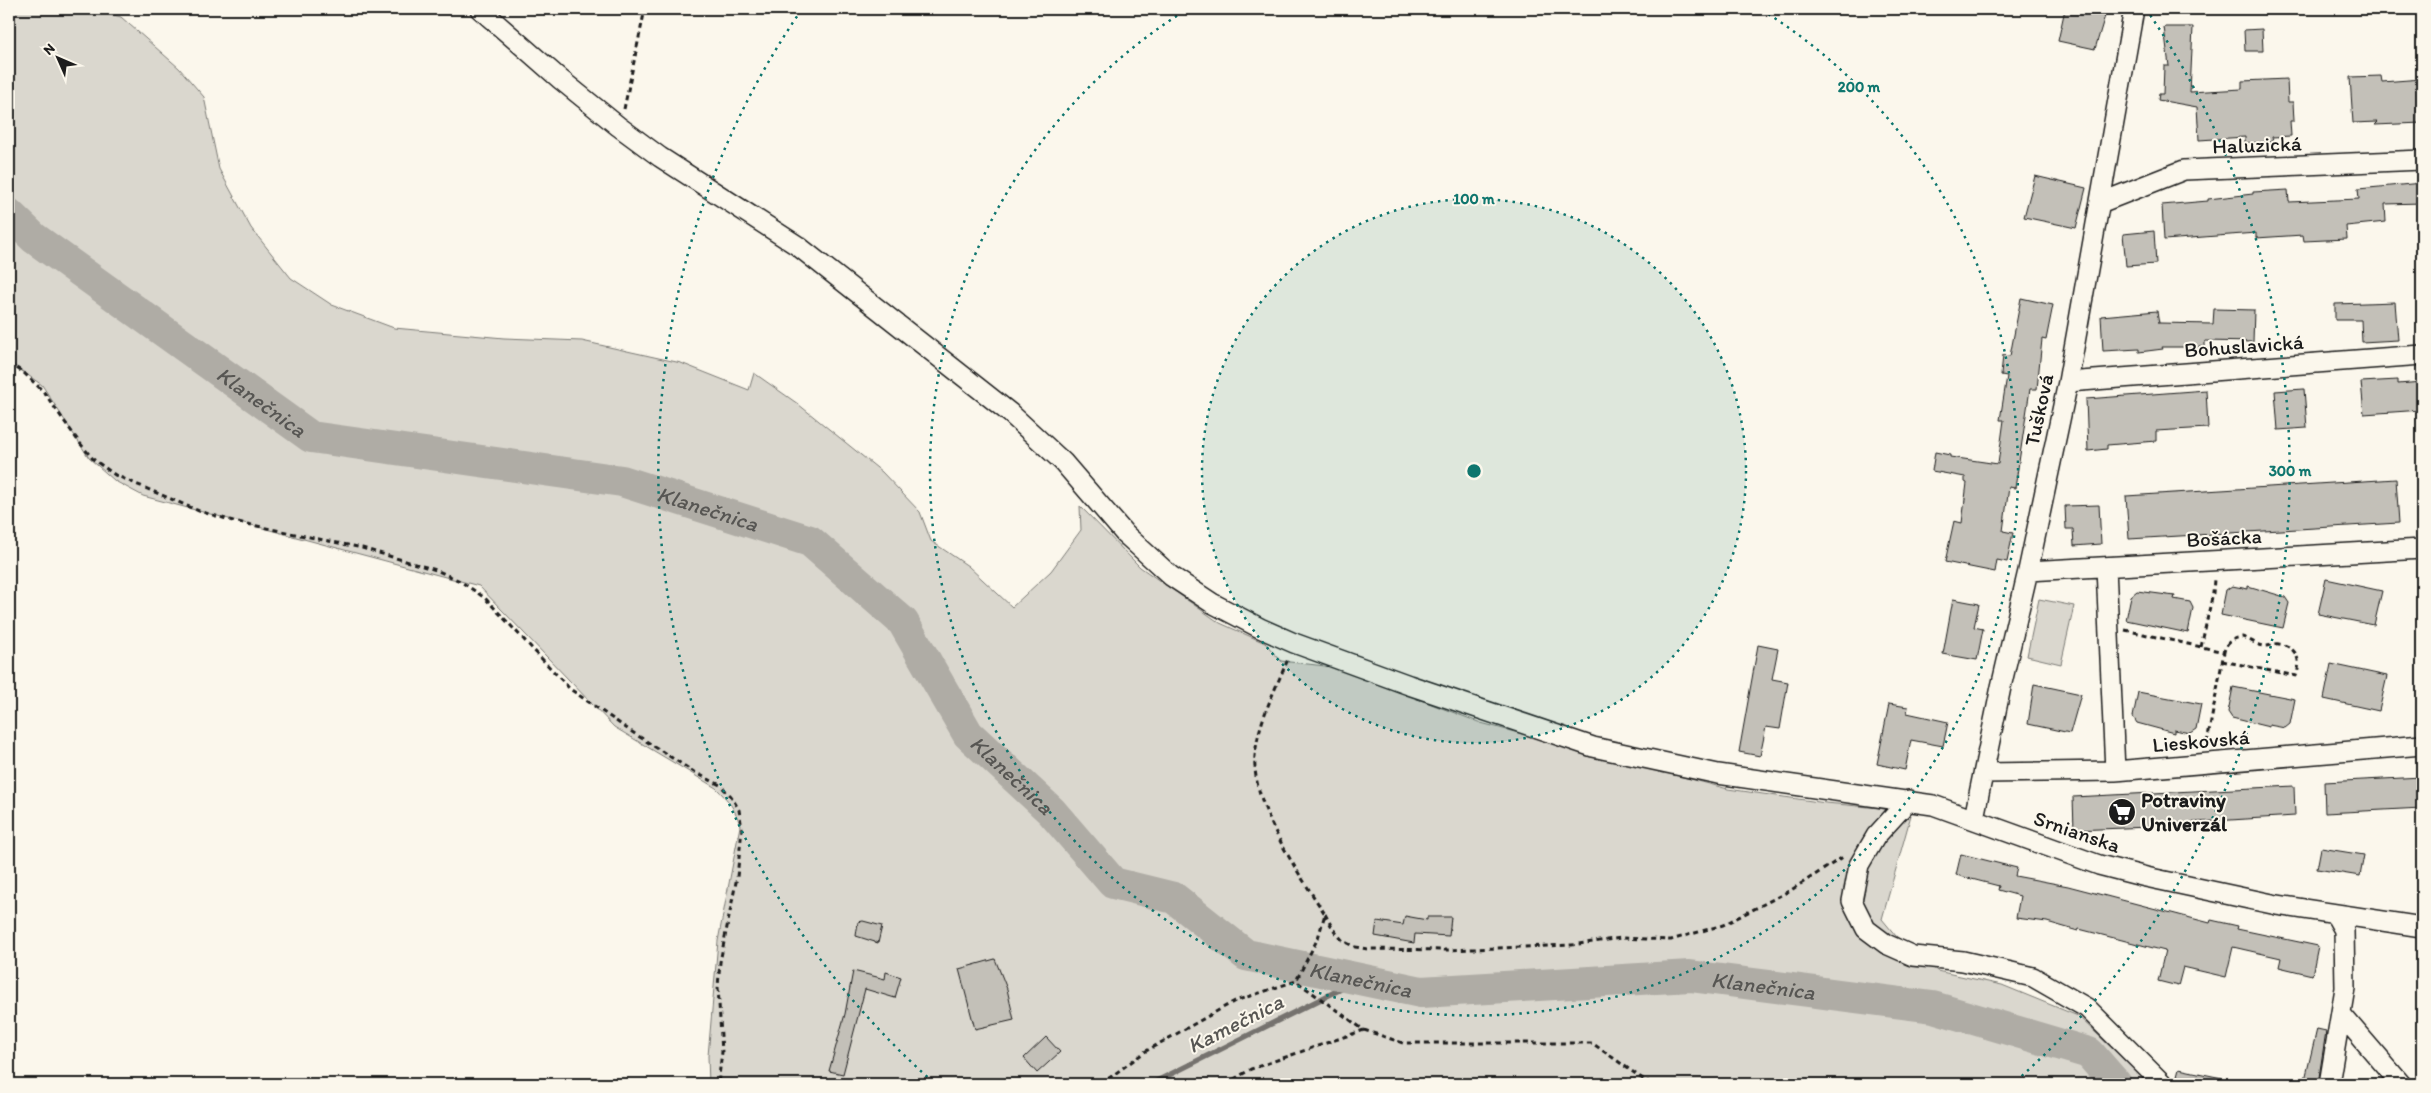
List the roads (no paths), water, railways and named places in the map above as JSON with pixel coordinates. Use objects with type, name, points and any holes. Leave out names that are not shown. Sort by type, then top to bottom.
[{"type":"street","name":"Srnianska","points":[[480,9],[560,79],[618,126],[660,157],[813,257],[1010,413],[1063,462],[1125,534],[1171,576],[1212,603],[1294,643],[1409,686],[1594,747],[1718,774],[1909,800],[1933,805],[1974,818],[2090,862],[2146,877],[2277,905],[2422,927]]},
{"type":"street","name":"Tušková","points":[[1974,818],[2068,382],[2134,9]]},
{"type":"street","name":"Haluzická","points":[[2100,203],[2184,170],[2422,160]]},
{"type":"street","name":"Bohuslavická","points":[[2068,382],[2422,355]]},
{"type":"street","name":"Bošácka","points":[[2028,571],[2422,549]]},
{"type":"street","points":[[2106,567],[2115,771]]},
{"type":"street","name":"Lieskovská","points":[[1984,773],[2115,771],[2422,745]]},
{"type":"street","points":[[1909,800],[1876,836],[1859,865],[1852,901],[1866,929],[1886,944],[1913,956],[1963,961],[2033,977],[2087,1008],[2163,1084]]},
{"type":"street","points":[[2329,1084],[2345,988],[2344,930],[2335,914]]},
{"type":"street","points":[[2341,1014],[2401,1084]]},
{"type":"waterway","name":"Klanečnica","points":[[9,214],[34,238],[311,437],[622,481],[810,541],[903,622],[968,734],[1051,811],[1113,883],[1174,898],[1246,955],[1421,992],[1690,976],[1933,1007],[2089,1053],[2116,1084]]},
{"type":"waterway","name":"Kamečnica","points":[[1151,1084],[1361,979]]},
{"type":"place","name":"Potraviny Univerzál","points":[[2122,812]]}]
